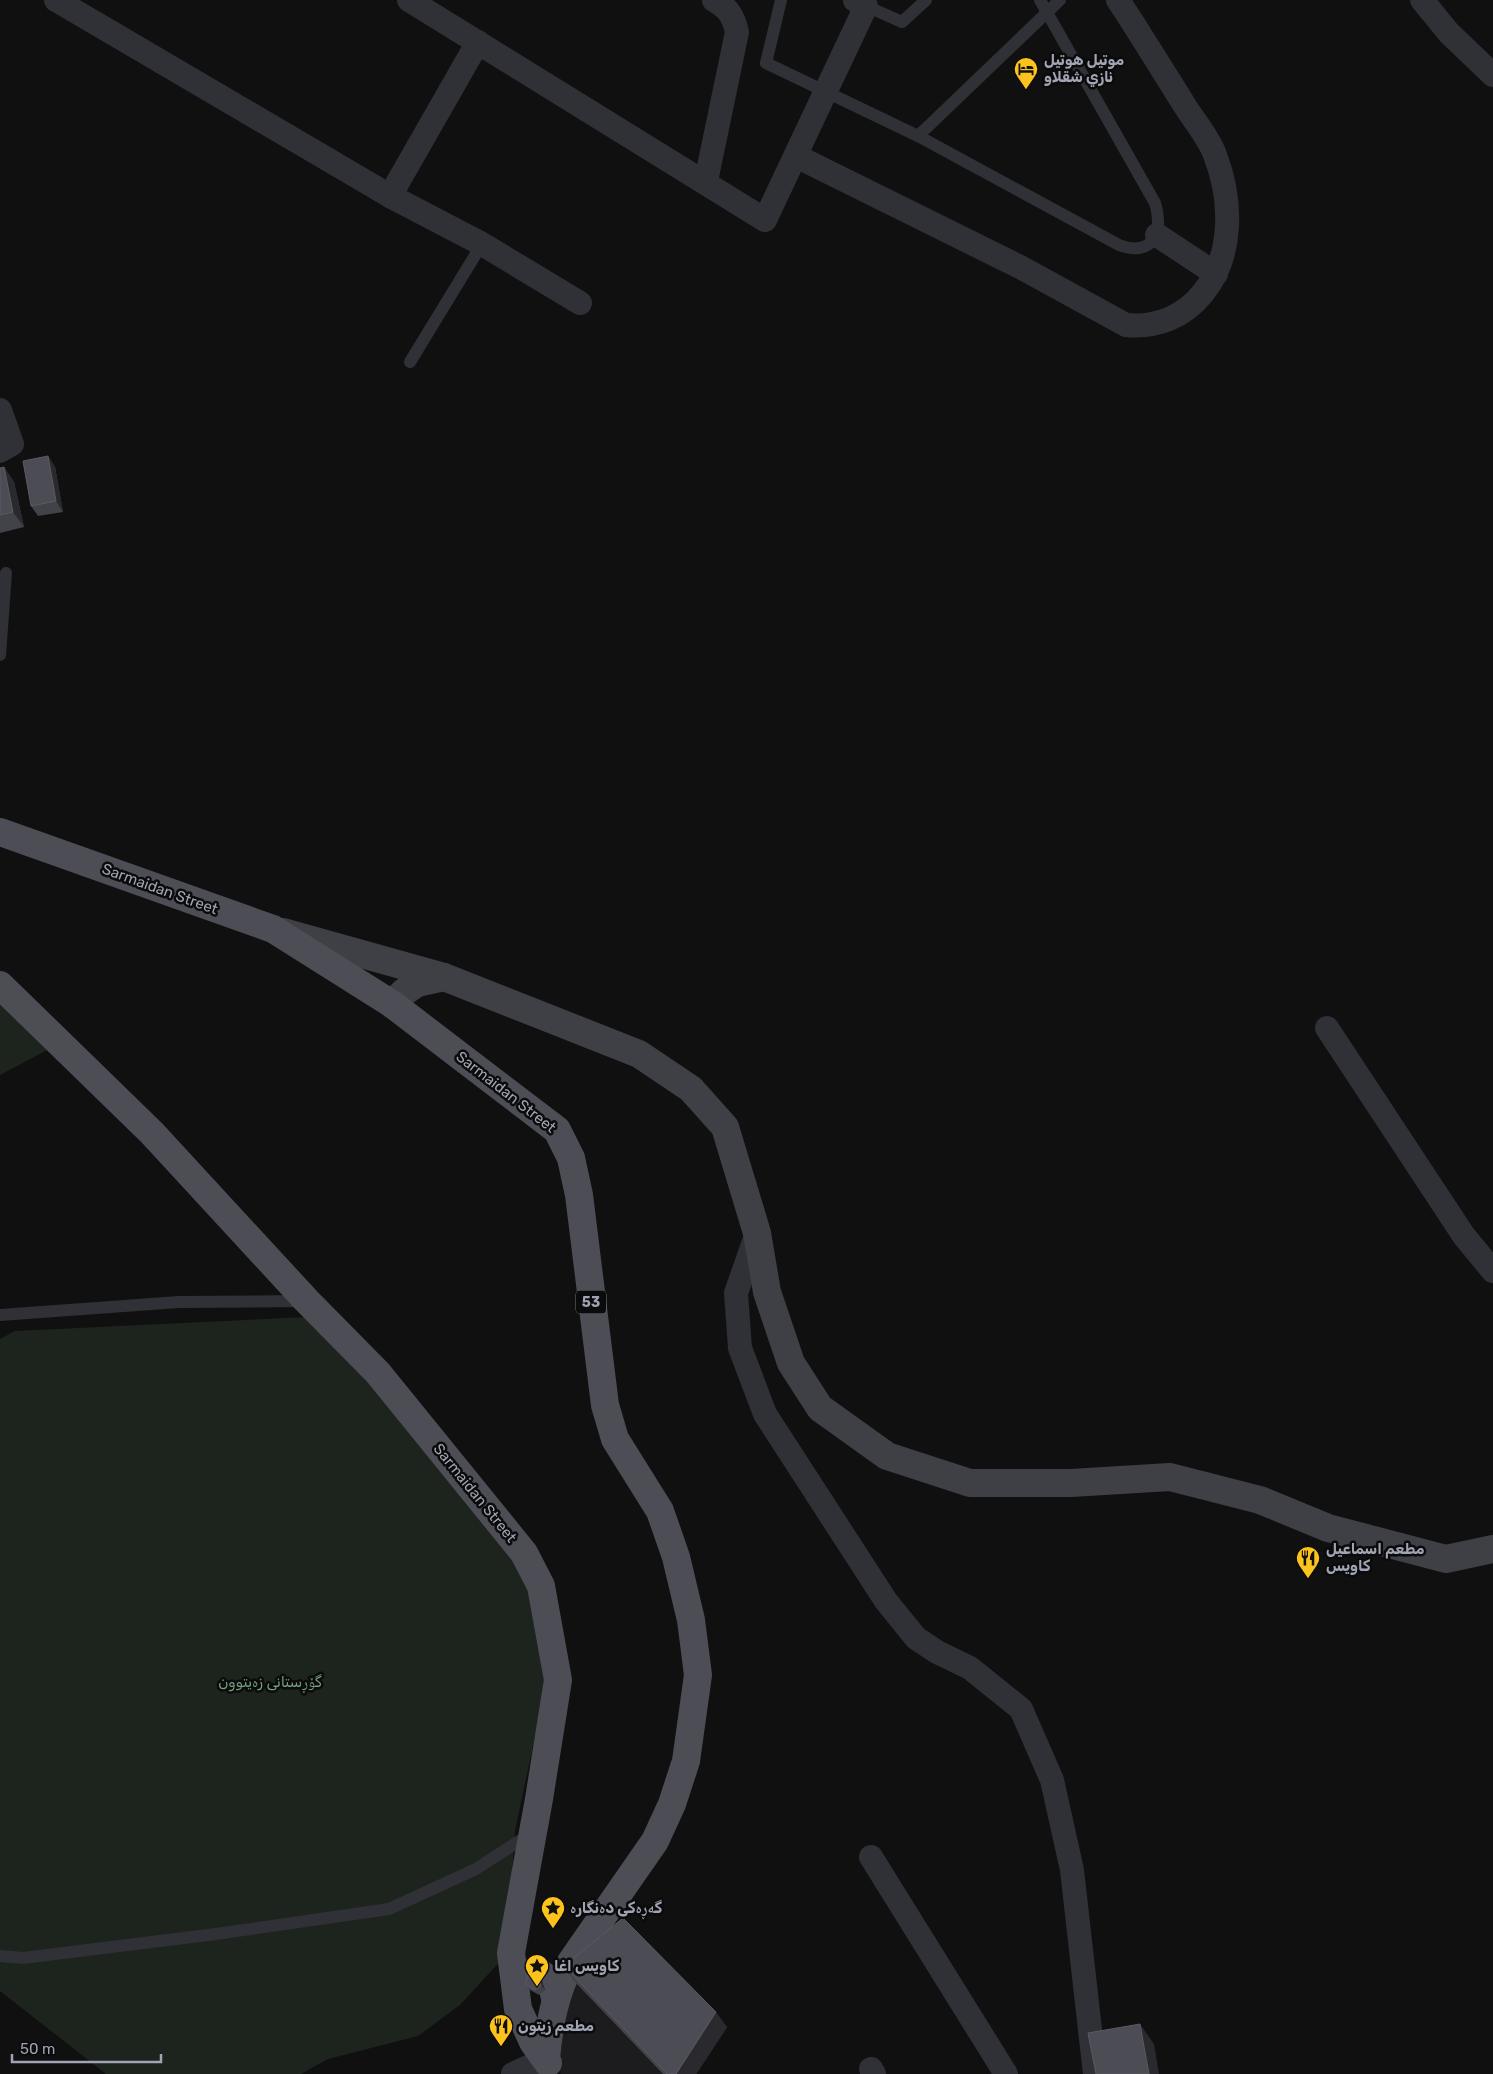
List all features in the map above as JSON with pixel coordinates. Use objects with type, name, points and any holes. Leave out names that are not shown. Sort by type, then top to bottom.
[{"type":"main road","name":"Sarmaidan Street","points":[[0,832],[273,929],[392,1004],[533,1110],[557,1130],[571,1158],[579,1195],[605,1405],[615,1439],[660,1511],[676,1557],[691,1620],[698,1674],[686,1761],[672,1804],[655,1841],[572,1962],[555,1997],[548,2027],[550,2066]]},
{"type":"main road","name":"Sarmaidan Street","points":[[0,985],[152,1133],[306,1300],[378,1372],[524,1554],[541,1586],[558,1680],[511,1953],[515,1982]]},
{"type":"main road","points":[[518,2009],[535,2013],[547,2008],[555,1997],[553,1986],[546,1976],[536,1971],[525,1974],[515,1982],[518,2009],[533,2042],[550,2066]]},
{"type":"street","points":[[56,0],[390,196],[482,244],[580,303]]},
{"type":"street","points":[[410,0],[706,181],[765,220],[796,156],[860,3]]},
{"type":"street","points":[[706,181],[737,32],[734,19],[727,8],[714,0]]},
{"type":"street","points":[[796,156],[1022,268],[1126,325],[1154,324],[1179,314],[1201,296],[1216,274],[1225,244],[1227,212],[1222,176],[1215,153],[1118,0]]},
{"type":"street","points":[[1422,0],[1449,33],[1493,75]]},
{"type":"street","points":[[390,196],[478,42]]},
{"type":"street","points":[[1156,235],[1216,274]]},
{"type":"street","points":[[0,410],[12,444],[0,451]]},
{"type":"street","points":[[273,929],[444,977],[639,1054],[691,1089],[725,1127],[757,1233],[767,1292],[791,1362],[820,1408],[887,1456],[970,1484],[1070,1483],[1170,1477],[1260,1500],[1328,1528],[1446,1559],[1493,1549]]},
{"type":"street","points":[[392,1004],[417,983],[444,977]]},
{"type":"street","points":[[1327,1028],[1464,1236],[1493,1271]]},
{"type":"street","points":[[757,1233],[736,1293],[740,1348],[765,1414],[886,1601],[916,1638],[970,1668],[1021,1709],[1052,1780],[1072,1870],[1095,2074]]},
{"type":"street","points":[[871,1857],[1006,2074]]},
{"type":"street","points":[[513,2074],[550,2066]]},
{"type":"lane","points":[[781,0],[766,63],[918,136],[1119,245],[1128,248],[1144,247],[1156,235],[1160,224],[1155,203],[1040,0]]},
{"type":"lane","points":[[860,3],[902,22],[926,0]]},
{"type":"lane","points":[[918,136],[1060,0]]},
{"type":"lane","points":[[410,362],[482,244]]},
{"type":"lane","points":[[0,655],[6,574]]},
{"type":"lane","points":[[0,1315],[179,1302],[306,1300]]},
{"type":"lane","points":[[0,1956],[32,1957],[216,1934],[389,1909],[476,1868],[533,1832]]},
{"type":"shaded area","points":[[634,1933],[727,2027],[696,2074],[561,2074],[555,2061],[564,1989]]},
{"type":"green space","points":[[0,992],[51,1048],[0,1075]]},
{"type":"green space","name":"گۆڕستانی زەیتوون","points":[[307,1317],[431,1444],[538,1589],[549,1670],[515,1831],[506,1955],[460,2005],[418,2036],[328,2059],[301,2074],[106,2074],[0,1991],[0,1339],[15,1331]]},
{"type":"building","points":[[48,456],[56,501],[31,506],[23,461]]},
{"type":"building","points":[[4,467],[13,512],[0,515],[0,468]]},
{"type":"building","points":[[623,1918],[716,2012],[676,2074],[667,2074],[564,1966]]},
{"type":"building","points":[[531,1974],[539,1976],[541,1985],[535,1990],[526,1985],[527,1977]]},
{"type":"building","points":[[1140,2024],[1149,2074],[1096,2074],[1088,2033]]},
{"type":"place","name":"موتيل هوتيل نازي شقلاو","points":[[1026,90]]},
{"type":"place","name":"مطعم اسماعیل کاویس","points":[[1308,1579]]},
{"type":"place","name":"گەڕەکی دەنگارە","points":[[553,1929]]},
{"type":"place","name":"كاويس اغا","points":[[537,1987]]},
{"type":"place","name":"مطعم زيتون","points":[[501,2047]]}]
